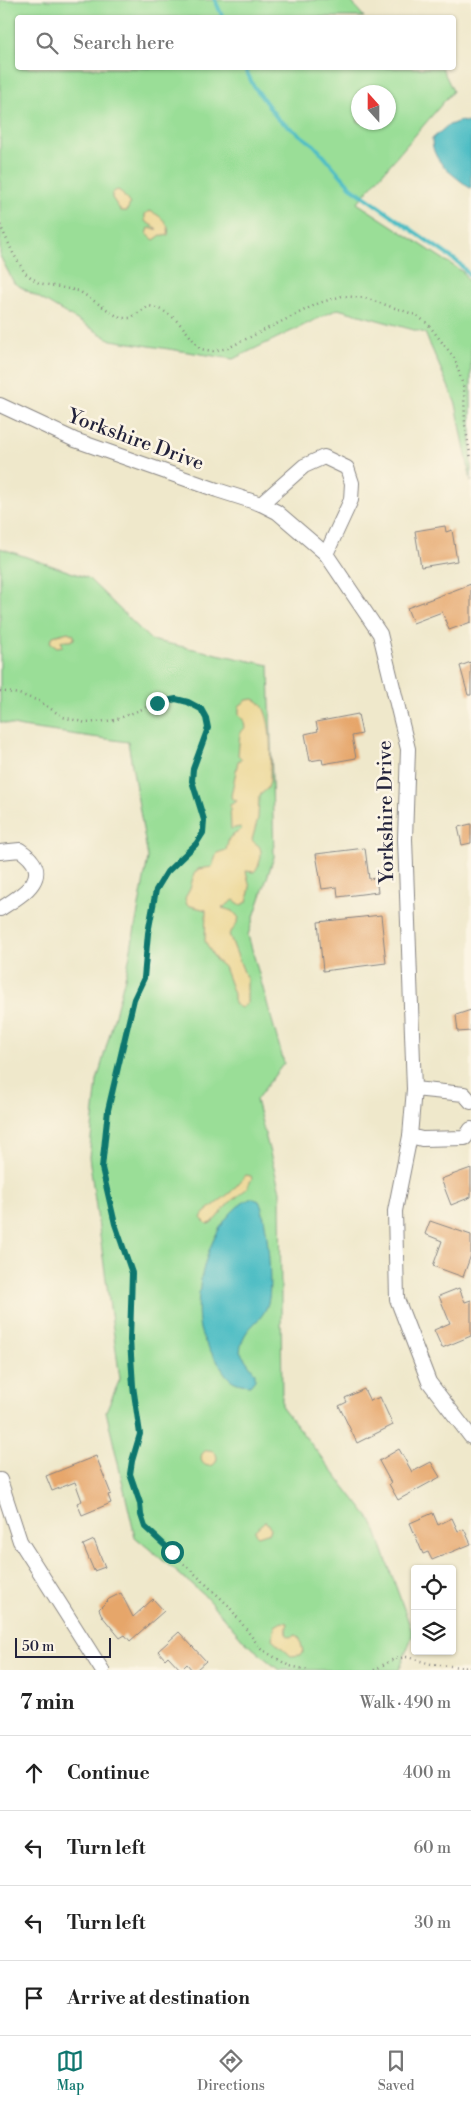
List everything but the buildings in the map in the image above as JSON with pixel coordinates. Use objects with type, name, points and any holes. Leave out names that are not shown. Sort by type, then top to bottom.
[{"type":"street","name":"Yorkshire Drive","points":[[0,405],[75,440],[261,504],[277,512],[326,554],[380,634],[408,749],[405,839],[414,1089],[410,1136],[395,1211],[397,1299],[429,1382],[471,1437]]},
{"type":"street","points":[[261,504],[304,466],[324,458],[346,468],[352,483],[351,500],[326,554]]},
{"type":"street","points":[[0,852],[20,850],[34,862],[36,876],[31,885],[21,895],[0,909]]},
{"type":"street","points":[[414,1089],[464,1094],[471,1102]]},
{"type":"street","points":[[410,1136],[422,1139],[464,1138],[471,1130]]},
{"type":"street","points":[[0,1480],[20,1540],[102,1670]]},
{"type":"path","points":[[0,225],[25,273],[38,283],[79,291],[120,318],[130,318],[149,306],[160,308],[181,323],[200,349],[213,351],[228,348],[320,303],[342,296],[365,298],[416,315],[428,324],[455,359],[464,388],[465,425],[471,459]]},
{"type":"path","points":[[0,691],[19,694],[38,701],[63,717],[86,723],[115,720],[157,703],[176,699],[188,702],[201,709],[206,718],[208,728],[193,769],[192,781],[204,820],[203,833],[196,844],[167,872],[156,890],[148,933],[144,978],[134,999],[107,1120],[102,1168],[115,1224],[132,1273],[130,1340],[133,1386],[140,1434],[130,1474],[140,1503],[145,1527],[228,1605],[261,1648],[289,1666],[310,1670]]},
{"type":"path","points":[[374,1670],[394,1659],[407,1657],[431,1664],[471,1668]]},
{"type":"green space","points":[[0,0],[350,0],[362,15],[15,15],[15,70],[443,70],[453,91],[357,203],[463,272],[471,286],[471,481],[456,404],[425,333],[338,309],[233,359],[111,340],[14,283],[0,256]]},
{"type":"green space","points":[[0,548],[88,578],[151,640],[269,665],[274,857],[248,935],[284,1063],[256,1100],[280,1191],[282,1407],[373,1523],[411,1628],[411,1639],[399,1670],[279,1670],[244,1641],[203,1594],[135,1537],[106,1411],[120,1379],[89,1157],[97,1081],[127,970],[148,858],[128,742],[22,727],[0,722]]},
{"type":"sand","points":[[117,190],[120,191],[130,204],[127,211],[121,211],[112,198],[112,193]]},
{"type":"sand","points":[[149,211],[157,214],[166,223],[168,235],[161,235],[154,240],[147,234],[149,228],[157,229],[145,221],[145,214]]},
{"type":"sand","points":[[68,632],[74,635],[74,639],[61,641],[63,646],[57,647],[50,642],[53,636]]},
{"type":"sand","points":[[253,699],[260,703],[265,711],[270,734],[270,780],[268,788],[259,796],[258,818],[252,840],[259,846],[261,856],[258,867],[254,872],[246,871],[250,887],[247,902],[241,905],[234,900],[222,908],[233,911],[239,918],[229,934],[247,980],[247,1003],[241,1008],[234,1004],[234,994],[224,967],[215,959],[205,941],[206,910],[187,905],[185,898],[190,889],[194,874],[198,869],[212,867],[217,853],[226,850],[229,838],[242,829],[240,827],[231,829],[230,805],[237,801],[232,799],[231,796],[238,761],[242,759],[238,755],[240,733],[245,728],[244,721],[239,715],[239,706],[247,700]]},
{"type":"sand","points":[[246,1175],[251,1176],[252,1179],[245,1190],[229,1203],[212,1223],[207,1224],[201,1218],[204,1213],[231,1192]]},
{"type":"sand","points":[[206,1450],[212,1450],[217,1455],[215,1464],[206,1466],[201,1461],[201,1455]]},
{"type":"sand","points":[[265,1521],[271,1528],[270,1532],[258,1536],[255,1530]]},
{"type":"sand","points":[[282,1622],[288,1623],[286,1634],[290,1637],[296,1635],[300,1639],[303,1652],[301,1655],[291,1656],[272,1639],[275,1626]]},
{"type":"water","points":[[460,121],[471,123],[471,189],[445,168],[433,147],[432,139],[447,126]]},
{"type":"water","points":[[252,1198],[259,1201],[262,1209],[270,1282],[268,1303],[265,1310],[245,1335],[240,1352],[255,1373],[255,1379],[250,1385],[234,1382],[224,1372],[203,1338],[198,1313],[202,1274],[215,1236],[225,1220],[238,1207]]},
{"type":"waterway","points":[[215,0],[222,15]]},
{"type":"waterway","points":[[246,70],[253,85],[278,119],[314,145],[352,188],[459,263],[471,277]]},
{"type":"route","points":[[157,703],[176,699],[188,702],[201,709],[206,718],[208,728],[193,769],[192,781],[204,820],[203,833],[196,844],[167,872],[156,890],[148,933],[144,978],[134,999],[132,1015],[108,1110],[102,1168],[115,1224],[132,1273],[130,1340],[135,1406],[140,1434],[130,1474],[140,1503],[145,1527],[172,1552]]}]
